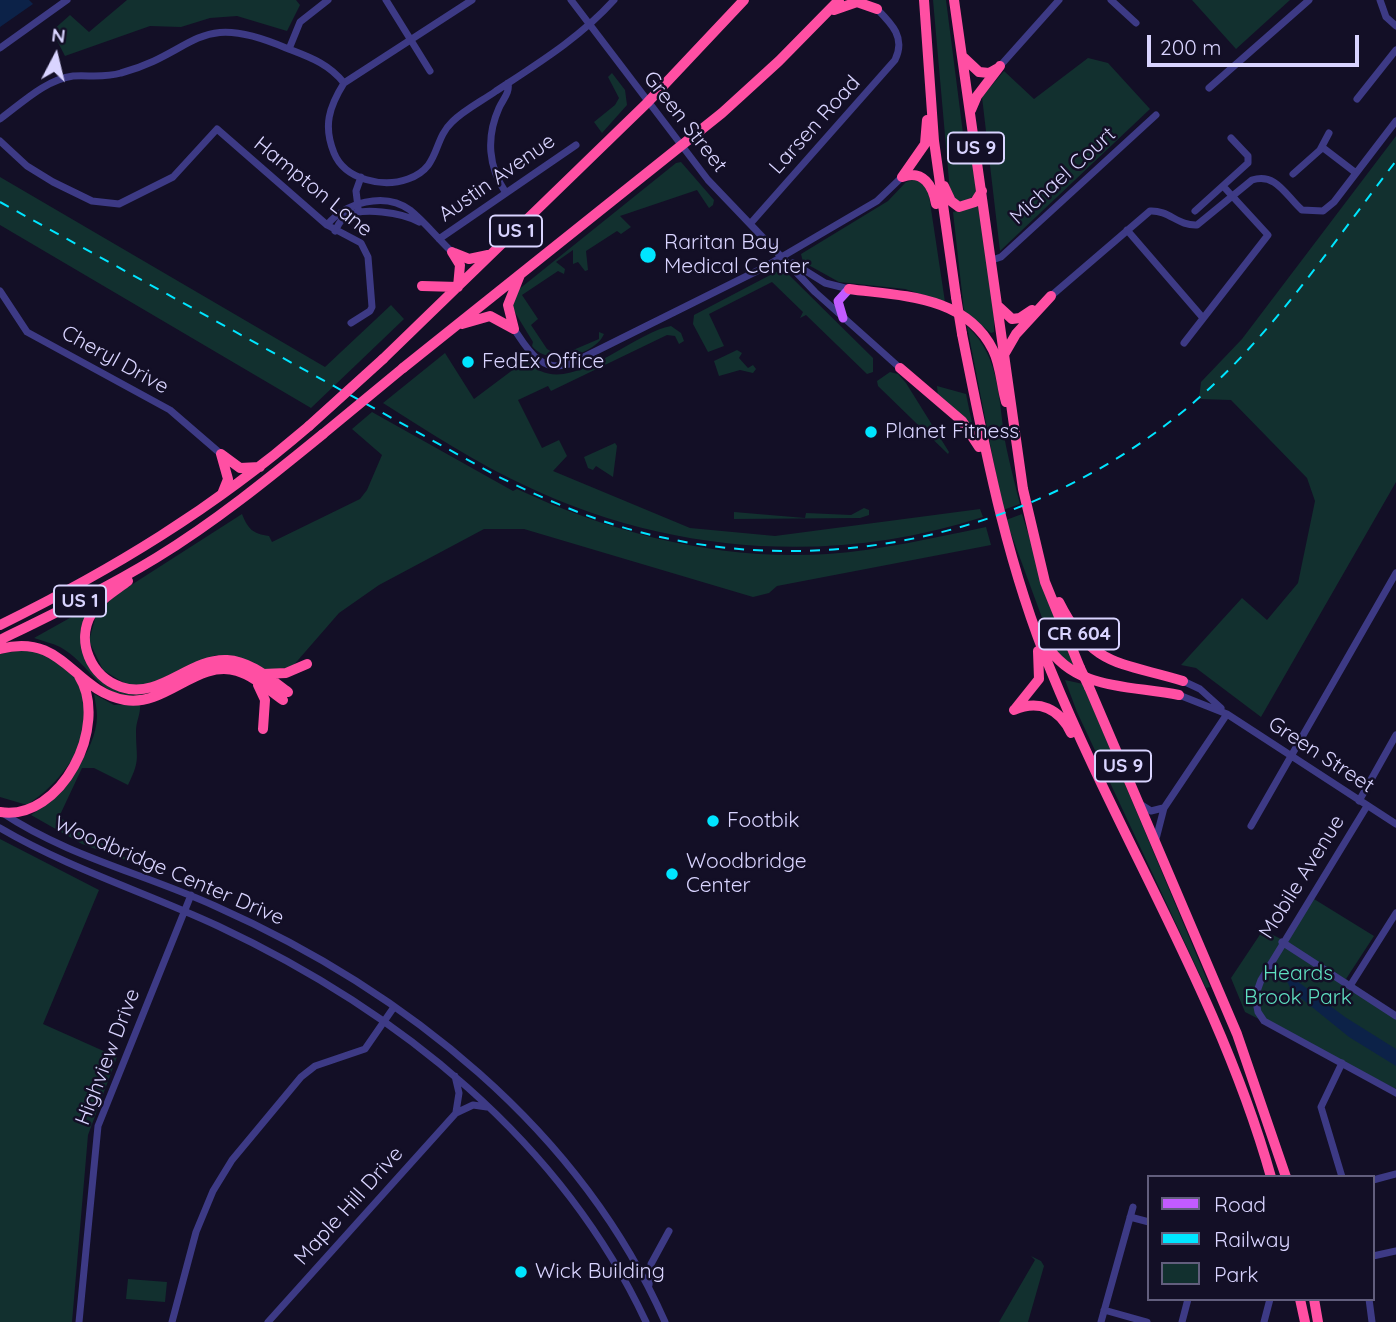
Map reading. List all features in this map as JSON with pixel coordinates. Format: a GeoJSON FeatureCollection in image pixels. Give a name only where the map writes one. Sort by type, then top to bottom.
{"type":"FeatureCollection","features":[{"type":"Feature","properties":{"kind":"highway","name":"US 1"},"geometry":{"type":"LineString","coordinates":[[0,625],[109,569],[217,500],[262,466],[383,359],[494,253],[647,103],[744,0]]}},
{"type":"Feature","properties":{"kind":"highway","name":"US 1"},"geometry":{"type":"LineString","coordinates":[[0,640],[90,596],[157,557],[242,499],[521,272],[680,147],[752,86],[839,0]]}},
{"type":"Feature","properties":{"kind":"highway","name":"US 9"},"geometry":{"type":"LineString","coordinates":[[924,0],[929,93],[937,167],[962,334],[989,474],[1032,621],[1061,695],[1228,1049],[1270,1175]]}},
{"type":"Feature","properties":{"kind":"highway"},"geometry":{"type":"LineString","coordinates":[[825,15],[852,2],[873,4]]}},
{"type":"Feature","properties":{"kind":"highway","name":"US 9"},"geometry":{"type":"LineString","coordinates":[[955,3],[1014,425],[1031,528],[1045,582],[1242,1046],[1285,1175]]}},
{"type":"Feature","properties":{"kind":"highway"},"geometry":{"type":"LineString","coordinates":[[960,53],[979,72],[989,73],[1000,66]]}},
{"type":"Feature","properties":{"kind":"highway"},"geometry":{"type":"LineString","coordinates":[[970,111],[977,96],[1000,66]]}},
{"type":"Feature","properties":{"kind":"highway"},"geometry":{"type":"LineString","coordinates":[[902,177],[925,144],[929,93]]}},
{"type":"Feature","properties":{"kind":"highway"},"geometry":{"type":"LineString","coordinates":[[937,167],[947,195],[957,206],[972,204],[982,190]]}},
{"type":"Feature","properties":{"kind":"highway"},"geometry":{"type":"LineString","coordinates":[[902,177],[918,175],[930,185],[948,244]]}},
{"type":"Feature","properties":{"kind":"highway"},"geometry":{"type":"LineString","coordinates":[[452,252],[469,259],[494,253]]}},
{"type":"Feature","properties":{"kind":"highway"},"geometry":{"type":"LineString","coordinates":[[428,316],[432,296],[422,286],[458,287],[460,265],[452,252]]}},
{"type":"Feature","properties":{"kind":"highway"},"geometry":{"type":"LineString","coordinates":[[514,329],[509,300],[521,272]]}},
{"type":"Feature","properties":{"kind":"highway"},"geometry":{"type":"LineString","coordinates":[[849,289],[933,301],[972,323],[993,351],[1014,425]]}},
{"type":"Feature","properties":{"kind":"highway"},"geometry":{"type":"LineString","coordinates":[[999,307],[1009,318],[1020,318],[1051,296]]}},
{"type":"Feature","properties":{"kind":"highway"},"geometry":{"type":"LineString","coordinates":[[1005,353],[1016,334],[1051,296]]}},
{"type":"Feature","properties":{"kind":"highway"},"geometry":{"type":"LineString","coordinates":[[453,327],[490,316],[514,329]]}},
{"type":"Feature","properties":{"kind":"highway"},"geometry":{"type":"LineString","coordinates":[[900,368],[968,428],[978,444],[989,474]]}},
{"type":"Feature","properties":{"kind":"highway"},"geometry":{"type":"LineString","coordinates":[[221,454],[244,469],[262,466]]}},
{"type":"Feature","properties":{"kind":"highway"},"geometry":{"type":"LineString","coordinates":[[217,500],[228,479],[221,454]]}},
{"type":"Feature","properties":{"kind":"highway","name":"CR 604"},"geometry":{"type":"LineString","coordinates":[[1031,528],[1061,606],[1088,645],[1122,666],[1183,681]]}},
{"type":"Feature","properties":{"kind":"highway"},"geometry":{"type":"LineString","coordinates":[[157,557],[102,601],[89,618],[86,649],[101,676],[122,688],[141,690],[220,660],[236,661],[286,696]]}},
{"type":"Feature","properties":{"kind":"highway"},"geometry":{"type":"LineString","coordinates":[[1032,621],[1040,676],[1033,690],[1014,710],[1038,706],[1058,713],[1099,775]]}},
{"type":"Feature","properties":{"kind":"highway","name":"CR 604"},"geometry":{"type":"LineString","coordinates":[[1032,621],[1056,659],[1077,675],[1179,695]]}},
{"type":"Feature","properties":{"kind":"highway"},"geometry":{"type":"LineString","coordinates":[[0,649],[19,646],[55,653],[105,693],[132,701],[154,697],[216,670],[257,676],[281,674],[307,664]]}},
{"type":"Feature","properties":{"kind":"highway"},"geometry":{"type":"LineString","coordinates":[[1,813],[29,809],[45,800],[61,784],[82,747],[89,729],[90,705],[84,684],[73,668]]}},
{"type":"Feature","properties":{"kind":"highway"},"geometry":{"type":"LineString","coordinates":[[257,676],[265,700],[263,729]]}},
{"type":"Feature","properties":{"kind":"highway"},"geometry":{"type":"LineString","coordinates":[[1300,1301],[1305,1322]]}},
{"type":"Feature","properties":{"kind":"highway"},"geometry":{"type":"LineString","coordinates":[[1314,1301],[1318,1322]]}},
{"type":"Feature","properties":{"kind":"main road"},"geometry":{"type":"LineString","coordinates":[[843,318],[838,301],[849,289]]}},
{"type":"Feature","properties":{"kind":"street"},"geometry":{"type":"LineString","coordinates":[[50,0],[57,8]]}},
{"type":"Feature","properties":{"kind":"street"},"geometry":{"type":"LineString","coordinates":[[0,48],[67,0]]}},
{"type":"Feature","properties":{"kind":"street"},"geometry":{"type":"LineString","coordinates":[[289,49],[300,22],[328,0]]}},
{"type":"Feature","properties":{"kind":"street"},"geometry":{"type":"LineString","coordinates":[[386,0],[430,71]]}},
{"type":"Feature","properties":{"kind":"street"},"geometry":{"type":"LineString","coordinates":[[472,0],[344,83],[334,98],[326,127],[337,160],[361,177],[384,184],[408,179],[424,171],[434,158],[452,122],[590,26],[614,0]]}},
{"type":"Feature","properties":{"kind":"street","name":"Green Street"},"geometry":{"type":"LineString","coordinates":[[571,0],[680,147],[802,279],[900,368]]}},
{"type":"Feature","properties":{"kind":"street"},"geometry":{"type":"LineString","coordinates":[[1000,66],[1059,0]]}},
{"type":"Feature","properties":{"kind":"street"},"geometry":{"type":"LineString","coordinates":[[1111,0],[1136,23]]}},
{"type":"Feature","properties":{"kind":"street"},"geometry":{"type":"LineString","coordinates":[[1209,88],[1309,0]]}},
{"type":"Feature","properties":{"kind":"street"},"geometry":{"type":"LineString","coordinates":[[1380,0],[1386,17],[1396,26]]}},
{"type":"Feature","properties":{"kind":"street","name":"Larsen Road"},"geometry":{"type":"LineString","coordinates":[[750,224],[889,69],[900,46],[896,30],[873,4]]}},
{"type":"Feature","properties":{"kind":"street"},"geometry":{"type":"LineString","coordinates":[[0,119],[56,80],[121,74],[202,35],[221,30],[253,34],[327,65],[344,83]]}},
{"type":"Feature","properties":{"kind":"street"},"geometry":{"type":"LineString","coordinates":[[1357,99],[1396,50]]}},
{"type":"Feature","properties":{"kind":"street"},"geometry":{"type":"LineString","coordinates":[[506,193],[495,173],[490,145],[495,120],[509,90],[508,83]]}},
{"type":"Feature","properties":{"kind":"street","name":"Michael Court"},"geometry":{"type":"LineString","coordinates":[[992,260],[1001,257],[1156,115]]}},
{"type":"Feature","properties":{"kind":"street"},"geometry":{"type":"LineString","coordinates":[[1051,296],[1143,215],[1155,211],[1167,213],[1184,224],[1197,225],[1252,180],[1268,179],[1302,209],[1319,212],[1330,206],[1396,121]]}},
{"type":"Feature","properties":{"kind":"street","name":"Hampton Lane"},"geometry":{"type":"LineString","coordinates":[[0,141],[27,166],[53,181],[92,201],[119,204],[173,177],[217,129],[327,225],[361,243],[368,257],[372,307],[351,323]]}},
{"type":"Feature","properties":{"kind":"street"},"geometry":{"type":"LineString","coordinates":[[1293,174],[1322,147],[1329,133]]}},
{"type":"Feature","properties":{"kind":"street"},"geometry":{"type":"LineString","coordinates":[[1195,211],[1249,160],[1231,138]]}},
{"type":"Feature","properties":{"kind":"street","name":"Austin Avenue"},"geometry":{"type":"LineString","coordinates":[[439,239],[576,145]]}},
{"type":"Feature","properties":{"kind":"street"},"geometry":{"type":"LineString","coordinates":[[1322,147],[1356,173]]}},
{"type":"Feature","properties":{"kind":"street"},"geometry":{"type":"LineString","coordinates":[[359,213],[356,191],[361,177]]}},
{"type":"Feature","properties":{"kind":"street"},"geometry":{"type":"LineString","coordinates":[[514,329],[540,362],[552,366],[565,365],[727,288],[877,201],[902,177]]}},
{"type":"Feature","properties":{"kind":"street"},"geometry":{"type":"LineString","coordinates":[[1184,343],[1268,235],[1223,186]]}},
{"type":"Feature","properties":{"kind":"street"},"geometry":{"type":"LineString","coordinates":[[327,225],[341,211],[358,204],[388,202],[408,209],[452,252]]}},
{"type":"Feature","properties":{"kind":"street"},"geometry":{"type":"LineString","coordinates":[[387,212],[388,202]]}},
{"type":"Feature","properties":{"kind":"street"},"geometry":{"type":"LineString","coordinates":[[335,231],[345,216],[359,213],[387,212],[406,216],[422,225]]}},
{"type":"Feature","properties":{"kind":"street"},"geometry":{"type":"LineString","coordinates":[[1127,230],[1203,318]]}},
{"type":"Feature","properties":{"kind":"street","name":"Green Street"},"geometry":{"type":"LineString","coordinates":[[783,256],[818,280],[849,289]]}},
{"type":"Feature","properties":{"kind":"street","name":"Cheryl Drive"},"geometry":{"type":"LineString","coordinates":[[0,291],[24,330],[170,411],[221,454]]}},
{"type":"Feature","properties":{"kind":"street"},"geometry":{"type":"LineString","coordinates":[[1251,826],[1393,586],[1396,573]]}},
{"type":"Feature","properties":{"kind":"street","name":"Green Street"},"geometry":{"type":"LineString","coordinates":[[1183,681],[1200,689],[1227,714],[1396,824]]}},
{"type":"Feature","properties":{"kind":"street","name":"Green Street"},"geometry":{"type":"LineString","coordinates":[[1179,695],[1227,714]]}},
{"type":"Feature","properties":{"kind":"street"},"geometry":{"type":"LineString","coordinates":[[1157,845],[1157,828],[1164,808],[1227,714]]}},
{"type":"Feature","properties":{"kind":"street"},"geometry":{"type":"LineString","coordinates":[[1359,800],[1396,735]]}},
{"type":"Feature","properties":{"kind":"street"},"geometry":{"type":"LineString","coordinates":[[1139,804],[1153,811],[1164,808]]}},
{"type":"Feature","properties":{"kind":"street","name":"Mobile Avenue"},"geometry":{"type":"LineString","coordinates":[[1342,1063],[1264,1021],[1256,1006],[1257,988],[1282,942],[1367,806]]}},
{"type":"Feature","properties":{"kind":"street","name":"Woodbridge Center Drive"},"geometry":{"type":"LineString","coordinates":[[1,813],[66,847],[191,895],[299,948],[394,1007],[480,1074],[542,1135],[597,1203],[650,1290],[665,1322]]}},
{"type":"Feature","properties":{"kind":"street","name":"Woodbridge Center Drive"},"geometry":{"type":"LineString","coordinates":[[0,828],[79,869],[185,911],[294,965],[384,1022],[454,1075],[494,1111],[539,1158],[579,1209],[618,1267],[646,1322]]}},
{"type":"Feature","properties":{"kind":"street","name":"Highview Drive"},"geometry":{"type":"LineString","coordinates":[[79,1322],[98,1126],[191,895]]}},
{"type":"Feature","properties":{"kind":"street"},"geometry":{"type":"LineString","coordinates":[[1350,986],[1396,913]]}},
{"type":"Feature","properties":{"kind":"street"},"geometry":{"type":"LineString","coordinates":[[1282,942],[1396,1016]]}},
{"type":"Feature","properties":{"kind":"street"},"geometry":{"type":"LineString","coordinates":[[172,1322],[196,1232],[214,1191],[232,1160],[301,1077],[315,1066],[362,1051],[394,1007]]}},
{"type":"Feature","properties":{"kind":"street"},"geometry":{"type":"LineString","coordinates":[[1341,1175],[1321,1107],[1342,1063],[1396,1093]]}},
{"type":"Feature","properties":{"kind":"street"},"geometry":{"type":"LineString","coordinates":[[454,1075],[459,1093],[456,1113]]}},
{"type":"Feature","properties":{"kind":"street"},"geometry":{"type":"LineString","coordinates":[[456,1113],[473,1105],[494,1111]]}},
{"type":"Feature","properties":{"kind":"street","name":"Maple Hill Drive"},"geometry":{"type":"LineString","coordinates":[[268,1322],[456,1113]]}},
{"type":"Feature","properties":{"kind":"street"},"geometry":{"type":"LineString","coordinates":[[1375,1179],[1396,1174]]}},
{"type":"Feature","properties":{"kind":"street"},"geometry":{"type":"LineString","coordinates":[[1101,1322],[1133,1207]]}},
{"type":"Feature","properties":{"kind":"street"},"geometry":{"type":"LineString","coordinates":[[1130,1217],[1148,1222]]}},
{"type":"Feature","properties":{"kind":"street"},"geometry":{"type":"LineString","coordinates":[[650,1290],[651,1264],[669,1231]]}},
{"type":"Feature","properties":{"kind":"street"},"geometry":{"type":"LineString","coordinates":[[1375,1256],[1396,1251]]}},
{"type":"Feature","properties":{"kind":"street"},"geometry":{"type":"LineString","coordinates":[[1182,1322],[1187,1301]]}},
{"type":"Feature","properties":{"kind":"street"},"geometry":{"type":"LineString","coordinates":[[1264,1322],[1269,1301]]}},
{"type":"Feature","properties":{"kind":"street"},"geometry":{"type":"LineString","coordinates":[[1369,1301],[1372,1322]]}},
{"type":"Feature","properties":{"kind":"street"},"geometry":{"type":"LineString","coordinates":[[1104,1310],[1147,1322]]}},
{"type":"Feature","properties":{"kind":"green space"},"geometry":{"type":"Polygon","coordinates":[[[127,0],[296,0],[300,5],[287,31],[237,16],[210,18],[181,27],[150,26],[65,56],[52,31],[70,15],[89,32],[127,0]]]}},
{"type":"Feature","properties":{"kind":"green space"},"geometry":{"type":"Polygon","coordinates":[[[933,0],[946,0],[965,149],[972,153],[976,193],[967,202],[957,201],[950,192],[933,0]]]}},
{"type":"Feature","properties":{"kind":"green space"},"geometry":{"type":"Polygon","coordinates":[[[1192,0],[1290,0],[1236,49],[1192,0]]]}},
{"type":"Feature","properties":{"kind":"green space"},"geometry":{"type":"Polygon","coordinates":[[[1088,58],[1108,63],[1150,109],[1000,251],[982,97],[1004,71],[1034,99],[1088,58]]]}},
{"type":"Feature","properties":{"kind":"green space"},"geometry":{"type":"Polygon","coordinates":[[[612,73],[625,90],[627,105],[602,133],[594,122],[615,105],[619,98],[608,77],[612,73]]]}},
{"type":"Feature","properties":{"kind":"green space"},"geometry":{"type":"Polygon","coordinates":[[[1396,136],[1396,482],[1261,717],[1196,668],[1181,665],[1242,598],[1267,620],[1298,583],[1315,501],[1307,478],[1231,400],[1199,399],[1201,382],[1242,339],[1396,136]]]}},
{"type":"Feature","properties":{"kind":"green space"},"geometry":{"type":"Polygon","coordinates":[[[681,162],[714,200],[713,205],[709,208],[697,190],[620,216],[631,227],[621,234],[617,231],[586,251],[588,270],[585,271],[578,262],[573,264],[573,250],[556,262],[565,269],[564,274],[558,271],[522,295],[538,319],[531,325],[547,349],[559,356],[599,339],[599,332],[604,334],[592,347],[571,356],[560,357],[549,356],[540,353],[532,346],[533,342],[511,306],[518,290],[676,163],[681,162]]]}},
{"type":"Feature","properties":{"kind":"green space"},"geometry":{"type":"Polygon","coordinates":[[[0,177],[325,367],[391,305],[404,319],[311,408],[0,225],[0,177]]]}},
{"type":"Feature","properties":{"kind":"green space"},"geometry":{"type":"Polygon","coordinates":[[[916,179],[928,189],[945,302],[905,289],[839,282],[803,262],[801,254],[888,201],[906,182],[916,179]]]}},
{"type":"Feature","properties":{"kind":"green space"},"geometry":{"type":"Polygon","coordinates":[[[979,206],[994,314],[994,332],[991,333],[964,311],[953,212],[979,206]]]}},
{"type":"Feature","properties":{"kind":"green space"},"geometry":{"type":"Polygon","coordinates":[[[776,272],[787,273],[873,358],[873,372],[867,374],[806,315],[800,318],[803,312],[772,282],[709,314],[724,346],[708,352],[693,324],[694,315],[776,272]]]}},
{"type":"Feature","properties":{"kind":"green space"},"geometry":{"type":"Polygon","coordinates":[[[671,326],[681,333],[684,341],[679,344],[675,336],[667,335],[551,391],[548,386],[518,400],[542,448],[559,440],[567,456],[553,471],[690,528],[775,536],[980,509],[983,517],[926,533],[810,547],[694,539],[636,526],[580,509],[526,486],[471,457],[383,403],[445,353],[474,399],[526,360],[541,372],[559,374],[577,371],[671,326]]]}},
{"type":"Feature","properties":{"kind":"green space"},"geometry":{"type":"Polygon","coordinates":[[[967,326],[987,352],[997,382],[1006,446],[1020,504],[1003,510],[967,326]]]}},
{"type":"Feature","properties":{"kind":"green space"},"geometry":{"type":"Polygon","coordinates":[[[737,350],[742,353],[739,358],[748,368],[753,365],[756,369],[753,373],[740,370],[719,376],[714,361],[737,350]]]}},
{"type":"Feature","properties":{"kind":"green space"},"geometry":{"type":"Polygon","coordinates":[[[890,372],[898,374],[906,383],[948,454],[878,386],[877,381],[890,372]]]}},
{"type":"Feature","properties":{"kind":"green space"},"geometry":{"type":"Polygon","coordinates":[[[937,386],[966,394],[973,428],[938,396],[937,386]]]}},
{"type":"Feature","properties":{"kind":"green space"},"geometry":{"type":"Polygon","coordinates":[[[372,412],[513,491],[517,489],[591,519],[668,541],[748,553],[828,554],[887,547],[986,527],[991,545],[777,586],[769,593],[753,597],[524,529],[484,529],[379,585],[339,613],[292,667],[266,670],[240,658],[216,655],[146,685],[129,686],[103,670],[89,641],[96,615],[114,596],[242,514],[252,530],[269,536],[272,542],[360,499],[367,490],[382,455],[352,429],[372,412]]]}},
{"type":"Feature","properties":{"kind":"green space"},"geometry":{"type":"Polygon","coordinates":[[[615,443],[617,446],[613,477],[596,466],[593,470],[588,468],[584,457],[615,443]]]}},
{"type":"Feature","properties":{"kind":"green space"},"geometry":{"type":"Polygon","coordinates":[[[864,508],[869,510],[869,515],[860,518],[734,519],[734,512],[805,518],[806,513],[851,515],[864,508]]]}},
{"type":"Feature","properties":{"kind":"green space"},"geometry":{"type":"Polygon","coordinates":[[[1022,514],[1053,613],[1077,669],[1055,653],[1006,520],[1022,514]]]}},
{"type":"Feature","properties":{"kind":"green space"},"geometry":{"type":"Polygon","coordinates":[[[93,605],[83,622],[81,640],[85,658],[95,675],[151,692],[134,696],[109,690],[72,655],[34,638],[93,605]]]}},
{"type":"Feature","properties":{"kind":"green space"},"geometry":{"type":"Polygon","coordinates":[[[30,649],[58,663],[76,680],[85,701],[86,723],[79,746],[67,768],[49,788],[27,805],[0,797],[0,654],[30,649]]]}},
{"type":"Feature","properties":{"kind":"green space"},"geometry":{"type":"Polygon","coordinates":[[[1065,680],[1083,684],[1210,987],[1206,988],[1077,712],[1065,680]]]}},
{"type":"Feature","properties":{"kind":"green space"},"geometry":{"type":"Polygon","coordinates":[[[94,694],[114,705],[140,704],[136,727],[135,770],[128,785],[94,768],[82,768],[59,817],[134,863],[82,844],[31,815],[53,797],[84,758],[95,730],[97,713],[94,694]]]}},
{"type":"Feature","properties":{"kind":"green space"},"geometry":{"type":"Polygon","coordinates":[[[0,839],[99,890],[43,1024],[117,1057],[88,1135],[72,1322],[0,1322],[0,839]]]}},
{"type":"Feature","properties":{"kind":"green space","name":"Heards Brook Park"},"geometry":{"type":"Polygon","coordinates":[[[1314,899],[1374,936],[1346,979],[1396,1013],[1396,1089],[1245,1012],[1231,978],[1263,930],[1285,941],[1314,899]]]}},
{"type":"Feature","properties":{"kind":"green space"},"geometry":{"type":"Polygon","coordinates":[[[1031,1256],[1041,1261],[1044,1266],[1028,1322],[999,1322],[1035,1260],[1031,1256]]]}},
{"type":"Feature","properties":{"kind":"green space"},"geometry":{"type":"Polygon","coordinates":[[[128,1279],[167,1282],[165,1302],[126,1299],[128,1279]]]}},
{"type":"Feature","properties":{"kind":"water"},"geometry":{"type":"Polygon","coordinates":[[[0,0],[29,0],[33,4],[0,27],[0,0]]]}},
{"type":"Feature","properties":{"kind":"water"},"geometry":{"type":"Polygon","coordinates":[[[1281,969],[1345,1017],[1396,1049],[1396,1066],[1349,1037],[1291,990],[1288,983],[1276,973],[1281,969]]]}},
{"type":"Feature","properties":{"kind":"railway"},"geometry":{"type":"LineString","coordinates":[[0,202],[497,476],[548,500],[636,531],[712,546],[789,551],[866,546],[942,532],[1015,509],[1085,477],[1151,436],[1211,387],[1262,335],[1396,161]]}},
{"type":"Feature","properties":{"kind":"place","name":"Raritan Bay Medical Center"},"geometry":{"type":"Point","coordinates":[648,255]}},
{"type":"Feature","properties":{"kind":"place","name":"FedEx Office"},"geometry":{"type":"Point","coordinates":[468,362]}},
{"type":"Feature","properties":{"kind":"place","name":"Planet Fitness"},"geometry":{"type":"Point","coordinates":[871,432]}},
{"type":"Feature","properties":{"kind":"place","name":"Footbik"},"geometry":{"type":"Point","coordinates":[713,821]}},
{"type":"Feature","properties":{"kind":"place","name":"Woodbridge Center"},"geometry":{"type":"Point","coordinates":[672,874]}},
{"type":"Feature","properties":{"kind":"place","name":"Wick Building"},"geometry":{"type":"Point","coordinates":[521,1272]}}]}
